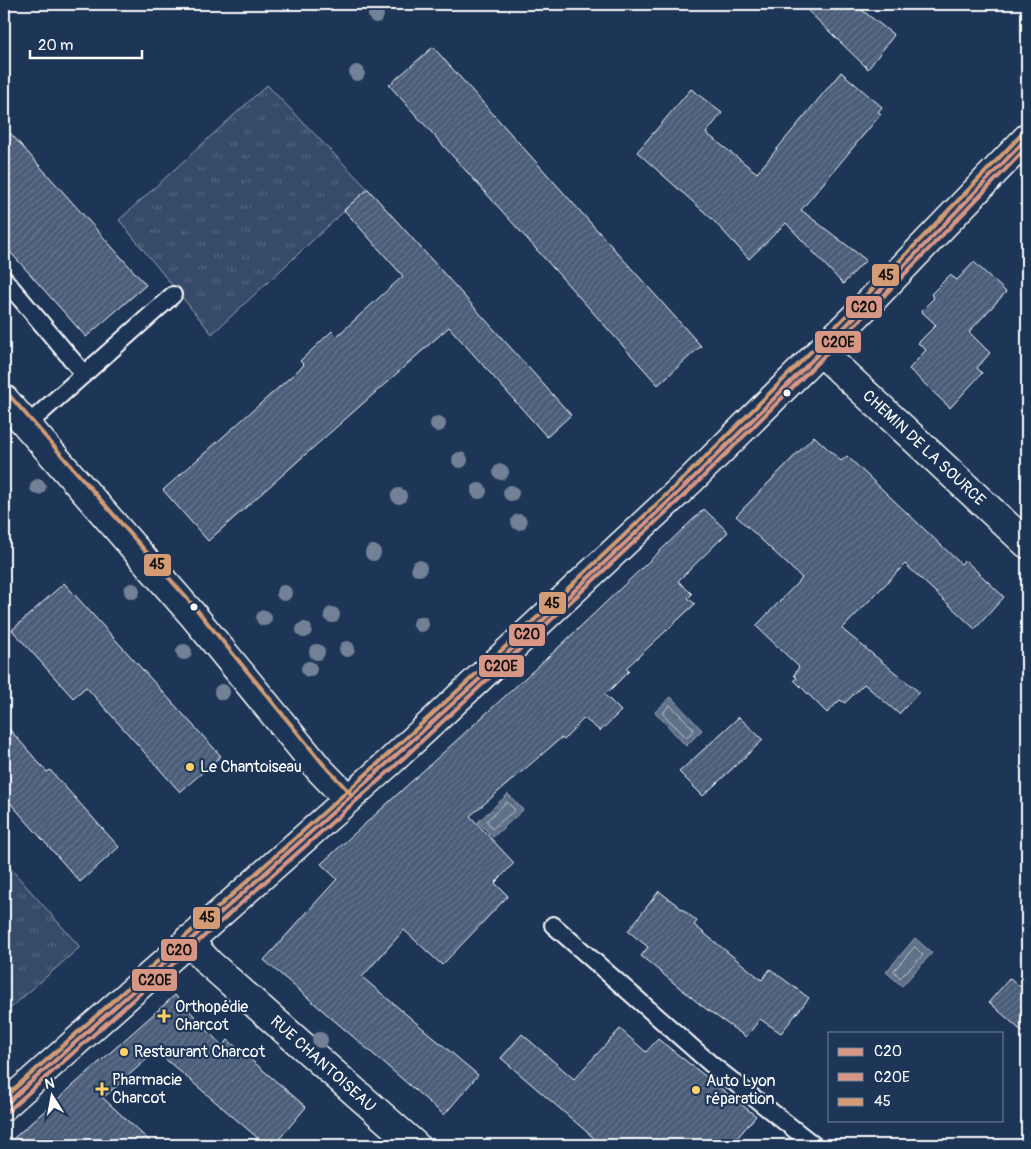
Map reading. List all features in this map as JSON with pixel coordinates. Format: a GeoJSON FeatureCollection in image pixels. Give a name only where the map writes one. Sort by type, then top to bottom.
{"type":"FeatureCollection","features":[{"type":"Feature","properties":{"kind":"main road"},"geometry":{"type":"LineString","coordinates":[[4,1106],[390,761],[690,481],[821,352],[1027,138]]}},
{"type":"Feature","properties":{"kind":"main road","name":"CHEMIN DE LA SOURCE"},"geometry":{"type":"LineString","coordinates":[[821,352],[1027,544]]}},
{"type":"Feature","properties":{"kind":"main road"},"geometry":{"type":"LineString","coordinates":[[4,399],[192,614],[319,769],[347,798]]}},
{"type":"Feature","properties":{"kind":"main road","name":"RUE CHANTOISEAU"},"geometry":{"type":"LineString","coordinates":[[188,940],[209,963],[415,1145]]}},
{"type":"Feature","properties":{"kind":"lane"},"geometry":{"type":"LineString","coordinates":[[4,279],[84,374]]}},
{"type":"Feature","properties":{"kind":"lane"},"geometry":{"type":"LineString","coordinates":[[27,425],[173,296]]}},
{"type":"Feature","properties":{"kind":"lane"},"geometry":{"type":"LineString","coordinates":[[553,925],[711,1064],[814,1145]]}},
{"type":"Feature","properties":{"kind":"green space"},"geometry":{"type":"Polygon","coordinates":[[[267,85],[368,189],[212,334],[119,220],[267,85]]]}},
{"type":"Feature","properties":{"kind":"green space"},"geometry":{"type":"Polygon","coordinates":[[[4,861],[80,947],[4,1014],[4,861]]]}},
{"type":"Feature","properties":{"kind":"water"},"geometry":{"type":"Polygon","coordinates":[[[671,697],[702,730],[686,746],[655,712],[671,697]]]}},
{"type":"Feature","properties":{"kind":"water"},"geometry":{"type":"Polygon","coordinates":[[[508,794],[523,810],[493,837],[478,822],[508,794]]]}},
{"type":"Feature","properties":{"kind":"water"},"geometry":{"type":"Polygon","coordinates":[[[915,938],[932,953],[902,986],[886,972],[915,938]]]}},
{"type":"Feature","properties":{"kind":"building"},"geometry":{"type":"Polygon","coordinates":[[[801,4],[854,4],[894,35],[868,69],[801,4]]]}},
{"type":"Feature","properties":{"kind":"building"},"geometry":{"type":"Polygon","coordinates":[[[433,47],[701,346],[658,385],[389,85],[433,47]]]}},
{"type":"Feature","properties":{"kind":"building"},"geometry":{"type":"Polygon","coordinates":[[[841,72],[882,107],[878,112],[881,114],[801,210],[866,260],[843,284],[786,223],[749,259],[711,218],[637,152],[691,89],[722,113],[706,133],[757,173],[841,72]]]}},
{"type":"Feature","properties":{"kind":"building"},"geometry":{"type":"Polygon","coordinates":[[[4,126],[146,285],[86,337],[4,245],[4,126]]]}},
{"type":"Feature","properties":{"kind":"building"},"geometry":{"type":"Polygon","coordinates":[[[368,189],[571,415],[547,437],[449,327],[208,541],[163,490],[304,365],[300,361],[332,331],[337,336],[403,276],[344,210],[368,189]]]}},
{"type":"Feature","properties":{"kind":"building"},"geometry":{"type":"Polygon","coordinates":[[[974,262],[1006,292],[969,332],[990,353],[977,368],[982,373],[950,408],[909,369],[926,350],[918,343],[936,325],[921,311],[934,298],[931,294],[950,275],[957,280],[974,262]]]}},
{"type":"Feature","properties":{"kind":"building"},"geometry":{"type":"Polygon","coordinates":[[[814,436],[841,461],[847,456],[961,564],[965,560],[1004,597],[975,629],[905,564],[842,629],[919,692],[899,714],[864,684],[845,703],[840,700],[827,713],[794,680],[797,678],[794,675],[799,667],[756,626],[802,578],[736,516],[814,436]]]}},
{"type":"Feature","properties":{"kind":"building"},"geometry":{"type":"Polygon","coordinates":[[[704,509],[728,532],[678,581],[692,594],[688,598],[695,604],[626,668],[629,671],[605,695],[621,711],[600,731],[584,718],[564,740],[561,738],[470,816],[514,863],[495,883],[508,896],[442,965],[404,930],[362,977],[478,1075],[444,1115],[264,960],[337,879],[321,864],[559,647],[704,509]]]}},
{"type":"Feature","properties":{"kind":"building"},"geometry":{"type":"Polygon","coordinates":[[[64,583],[221,756],[180,792],[86,687],[73,698],[12,630],[64,583]]]}},
{"type":"Feature","properties":{"kind":"building"},"geometry":{"type":"Polygon","coordinates":[[[739,717],[763,740],[703,796],[679,772],[739,717]]]}},
{"type":"Feature","properties":{"kind":"building"},"geometry":{"type":"Polygon","coordinates":[[[4,723],[47,772],[50,770],[119,847],[80,882],[4,796],[4,723]]]}},
{"type":"Feature","properties":{"kind":"building"},"geometry":{"type":"Polygon","coordinates":[[[659,891],[697,921],[694,925],[762,980],[770,969],[809,998],[781,1033],[760,1019],[746,1037],[702,1006],[641,956],[648,947],[628,931],[659,891]]]}},
{"type":"Feature","properties":{"kind":"building"},"geometry":{"type":"Polygon","coordinates":[[[1010,978],[1027,993],[1027,1036],[989,1002],[1010,978]]]}},
{"type":"Feature","properties":{"kind":"building"},"geometry":{"type":"Polygon","coordinates":[[[175,995],[222,1046],[228,1040],[306,1107],[274,1145],[266,1145],[156,1051],[103,1098],[154,1145],[6,1145],[175,995]]]}},
{"type":"Feature","properties":{"kind":"building"},"geometry":{"type":"Polygon","coordinates":[[[620,1029],[646,1052],[658,1039],[756,1116],[731,1145],[602,1145],[501,1058],[522,1034],[574,1079],[620,1029]]]}},
{"type":"Feature","properties":{"kind":"transit line","name":"45"},"geometry":{"type":"LineString","coordinates":[[4,1098],[263,868],[603,556],[772,391],[1022,134]]}},
{"type":"Feature","properties":{"kind":"transit line","name":"C20"},"geometry":{"type":"LineString","coordinates":[[4,1106],[350,797],[606,561],[776,397],[1027,138]]}},
{"type":"Feature","properties":{"kind":"transit line","name":"C20E"},"geometry":{"type":"LineString","coordinates":[[8,1111],[395,766],[694,486],[871,309],[1027,147]]}},
{"type":"Feature","properties":{"kind":"transit line","name":"45"},"geometry":{"type":"LineString","coordinates":[[9,395],[197,610],[324,765],[351,794]]}},
{"type":"Feature","properties":{"kind":"place","name":"Le Chantoiseau"},"geometry":{"type":"Point","coordinates":[190,767]}},
{"type":"Feature","properties":{"kind":"place","name":"Orthopédie Charcot"},"geometry":{"type":"Point","coordinates":[164,1016]}},
{"type":"Feature","properties":{"kind":"place","name":"Restaurant Charcot"},"geometry":{"type":"Point","coordinates":[124,1052]}},
{"type":"Feature","properties":{"kind":"place","name":"Pharmacie Charcot"},"geometry":{"type":"Point","coordinates":[102,1089]}},
{"type":"Feature","properties":{"kind":"place","name":"Auto Lyon réparation"},"geometry":{"type":"Point","coordinates":[696,1090]}}]}
